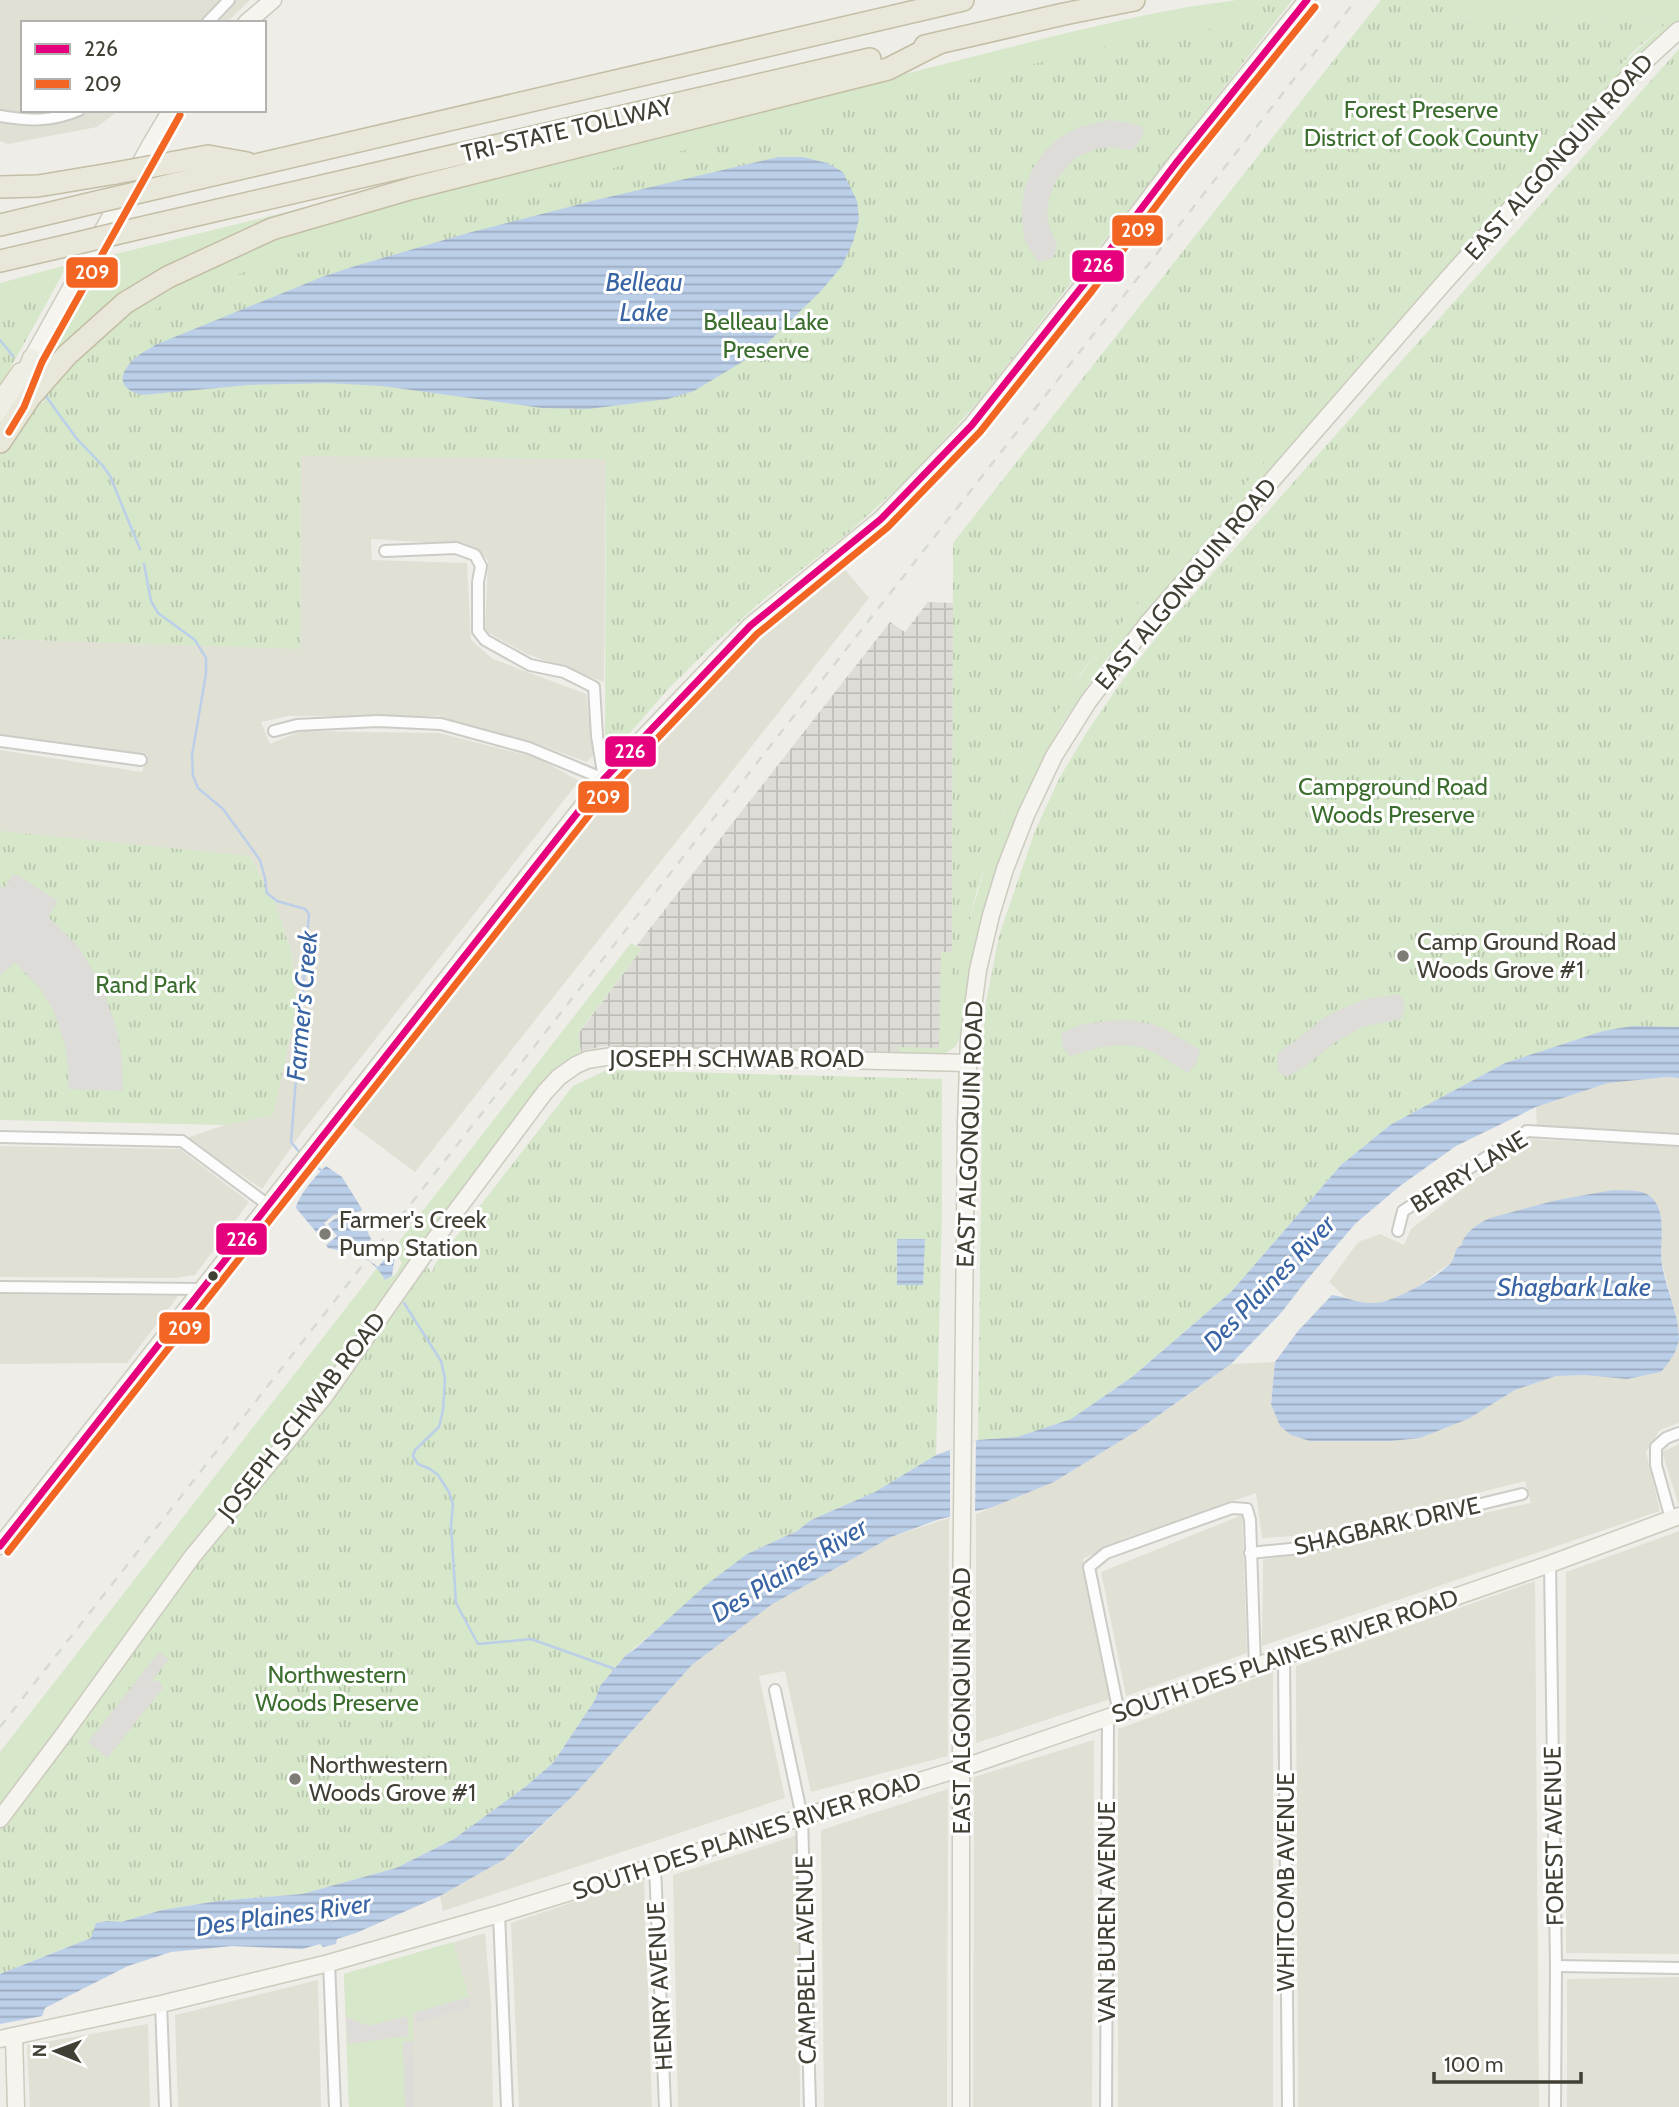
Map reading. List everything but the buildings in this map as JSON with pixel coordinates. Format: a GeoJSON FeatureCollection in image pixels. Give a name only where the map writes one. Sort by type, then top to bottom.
{"type":"FeatureCollection","features":[{"type":"Feature","properties":{"kind":"highway","name":"TRI-STATE TOLLWAY"},"geometry":{"type":"LineString","coordinates":[[0,225],[963,0]]}},
{"type":"Feature","properties":{"kind":"highway","name":"TRI-STATE TOLLWAY"},"geometry":{"type":"LineString","coordinates":[[0,261],[1134,0]]}},
{"type":"Feature","properties":{"kind":"highway"},"geometry":{"type":"LineString","coordinates":[[0,442],[30,397],[67,355],[125,303],[168,277],[272,229],[413,188],[888,69],[939,43]]}},
{"type":"Feature","properties":{"kind":"highway"},"geometry":{"type":"LineString","coordinates":[[0,187],[38,186],[208,156],[256,165]]}},
{"type":"Feature","properties":{"kind":"main road"},"geometry":{"type":"LineString","coordinates":[[248,21],[273,0]]}},
{"type":"Feature","properties":{"kind":"main road"},"geometry":{"type":"LineString","coordinates":[[0,1546],[604,779],[750,626],[881,519],[972,425],[1307,0]]}},
{"type":"Feature","properties":{"kind":"main road","name":"EAST ALGONQUIN ROAD"},"geometry":{"type":"LineString","coordinates":[[961,2107],[965,1123],[978,970],[990,915],[1005,869],[1054,757],[1088,702],[1147,624],[1442,285],[1630,75],[1679,30]]}},
{"type":"Feature","properties":{"kind":"main road"},"geometry":{"type":"LineString","coordinates":[[0,427],[15,402],[32,358],[170,112]]}},
{"type":"Feature","properties":{"kind":"main road"},"geometry":{"type":"LineString","coordinates":[[0,402],[6,390],[32,358]]}},
{"type":"Feature","properties":{"kind":"main road","name":"JOSEPH SCHWAB ROAD"},"geometry":{"type":"LineString","coordinates":[[0,1819],[192,1557],[324,1396],[433,1242],[529,1114],[553,1083],[570,1069],[587,1060],[618,1055],[968,1063]]}},
{"type":"Feature","properties":{"kind":"main road","name":"SOUTH DES PLAINES RIVER ROAD"},"geometry":{"type":"LineString","coordinates":[[7,2038],[329,1963],[654,1866],[962,1768],[1675,1518]]}},
{"type":"Feature","properties":{"kind":"main road"},"geometry":{"type":"LineString","coordinates":[[7,2038],[16,2107]]}},
{"type":"Feature","properties":{"kind":"street"},"geometry":{"type":"LineString","coordinates":[[209,21],[229,0]]}},
{"type":"Feature","properties":{"kind":"street"},"geometry":{"type":"LineString","coordinates":[[0,116],[48,120],[73,112]]}},
{"type":"Feature","properties":{"kind":"street"},"geometry":{"type":"LineString","coordinates":[[385,551],[456,548],[475,555],[481,566],[478,582],[478,631],[485,640],[530,665],[564,672],[594,687],[597,736],[604,779]]}},
{"type":"Feature","properties":{"kind":"street"},"geometry":{"type":"LineString","coordinates":[[274,732],[297,725],[378,721],[441,724],[529,748],[604,779]]}},
{"type":"Feature","properties":{"kind":"street"},"geometry":{"type":"LineString","coordinates":[[0,741],[141,760]]}},
{"type":"Feature","properties":{"kind":"street","name":"BERRY LANE"},"geometry":{"type":"LineString","coordinates":[[1398,1231],[1403,1211],[1527,1131],[1679,1140]]}},
{"type":"Feature","properties":{"kind":"street"},"geometry":{"type":"LineString","coordinates":[[0,1137],[182,1141],[268,1205]]}},
{"type":"Feature","properties":{"kind":"street"},"geometry":{"type":"LineString","coordinates":[[0,1287],[201,1289]]}},
{"type":"Feature","properties":{"kind":"street"},"geometry":{"type":"LineString","coordinates":[[1675,1518],[1656,1465],[1656,1447],[1666,1438],[1679,1433]]}},
{"type":"Feature","properties":{"kind":"street","name":"SHAGBARK DRIVE"},"geometry":{"type":"LineString","coordinates":[[1250,1553],[1300,1548],[1522,1494]]}},
{"type":"Feature","properties":{"kind":"street","name":"VAN BUREN AVENUE"},"geometry":{"type":"LineString","coordinates":[[1106,2107],[1114,1715],[1089,1567],[1106,1553],[1232,1508],[1244,1508],[1249,1514],[1250,1553]]}},
{"type":"Feature","properties":{"kind":"street"},"geometry":{"type":"LineString","coordinates":[[1250,1553],[1255,1666]]}},
{"type":"Feature","properties":{"kind":"street","name":"FOREST AVENUE"},"geometry":{"type":"LineString","coordinates":[[1550,1564],[1556,1966],[1555,2107]]}},
{"type":"Feature","properties":{"kind":"street","name":"WHITCOMB AVENUE"},"geometry":{"type":"LineString","coordinates":[[1284,1657],[1288,2107]]}},
{"type":"Feature","properties":{"kind":"street","name":"CAMPBELL AVENUE"},"geometry":{"type":"LineString","coordinates":[[775,1690],[802,1817],[810,2107]]}},
{"type":"Feature","properties":{"kind":"street","name":"HENRY AVENUE"},"geometry":{"type":"LineString","coordinates":[[654,1866],[665,2107]]}},
{"type":"Feature","properties":{"kind":"street"},"geometry":{"type":"LineString","coordinates":[[499,1914],[507,2107]]}},
{"type":"Feature","properties":{"kind":"street"},"geometry":{"type":"LineString","coordinates":[[329,1963],[335,2107]]}},
{"type":"Feature","properties":{"kind":"street"},"geometry":{"type":"LineString","coordinates":[[1556,1966],[1679,1968]]}},
{"type":"Feature","properties":{"kind":"street"},"geometry":{"type":"LineString","coordinates":[[161,2004],[165,2107]]}},
{"type":"Feature","properties":{"kind":"shaded area"},"geometry":{"type":"Polygon","coordinates":[[[0,0],[250,0],[228,21],[21,21],[21,112],[116,112],[97,127],[8,144],[0,141],[0,0]]]}},
{"type":"Feature","properties":{"kind":"shaded area"},"geometry":{"type":"Polygon","coordinates":[[[1109,120],[1143,127],[1144,132],[1136,147],[1131,150],[1111,147],[1096,149],[1075,158],[1066,168],[1055,182],[1049,199],[1047,216],[1057,244],[1055,254],[1051,259],[1038,262],[1025,241],[1022,222],[1025,187],[1033,168],[1059,138],[1079,127],[1109,120]]]}},
{"type":"Feature","properties":{"kind":"shaded area"},"geometry":{"type":"Polygon","coordinates":[[[301,455],[606,459],[604,682],[527,654],[485,631],[488,560],[469,545],[371,539],[372,560],[467,563],[471,640],[493,659],[586,694],[594,754],[587,762],[535,743],[438,716],[288,716],[261,722],[270,744],[300,731],[439,733],[538,758],[579,781],[302,1132],[262,1189],[186,1138],[225,1125],[273,1114],[297,1006],[291,951],[275,903],[251,857],[0,831],[0,750],[142,772],[148,755],[0,734],[0,639],[300,648],[301,455]]]}},
{"type":"Feature","properties":{"kind":"shaded area"},"geometry":{"type":"Polygon","coordinates":[[[841,565],[869,598],[415,1172],[348,1122],[611,786],[687,697],[771,620],[841,565]]]}},
{"type":"Feature","properties":{"kind":"shaded area"},"geometry":{"type":"Polygon","coordinates":[[[928,602],[953,603],[952,1001],[943,1055],[603,1046],[581,1052],[578,1034],[642,949],[637,945],[890,622],[905,632],[928,602]]]}},
{"type":"Feature","properties":{"kind":"shaded area"},"geometry":{"type":"Polygon","coordinates":[[[12,875],[17,875],[58,901],[48,917],[78,946],[101,984],[121,1051],[123,1091],[68,1089],[65,1045],[54,1012],[42,991],[15,962],[0,976],[0,886],[4,888],[12,875]]]}},
{"type":"Feature","properties":{"kind":"shaded area"},"geometry":{"type":"Polygon","coordinates":[[[1399,994],[1404,1002],[1401,1019],[1362,1027],[1334,1043],[1292,1074],[1286,1077],[1279,1072],[1278,1052],[1322,1019],[1366,999],[1399,994]]]}},
{"type":"Feature","properties":{"kind":"shaded area"},"geometry":{"type":"Polygon","coordinates":[[[1129,1020],[1165,1029],[1200,1050],[1196,1063],[1188,1073],[1141,1047],[1101,1047],[1070,1056],[1063,1047],[1061,1033],[1080,1025],[1129,1020]]]}},
{"type":"Feature","properties":{"kind":"shaded area"},"geometry":{"type":"Polygon","coordinates":[[[1679,1078],[1679,1135],[1537,1126],[1536,1107],[1608,1083],[1679,1078]]]}},
{"type":"Feature","properties":{"kind":"shaded area"},"geometry":{"type":"Polygon","coordinates":[[[1527,1139],[1679,1146],[1679,1335],[1662,1264],[1661,1218],[1462,1245],[1457,1248],[1452,1262],[1414,1289],[1377,1303],[1358,1303],[1345,1297],[1329,1282],[1358,1242],[1380,1234],[1404,1245],[1411,1229],[1527,1139]]]}},
{"type":"Feature","properties":{"kind":"shaded area"},"geometry":{"type":"Polygon","coordinates":[[[0,1146],[180,1149],[249,1202],[195,1275],[176,1278],[0,1277],[0,1146]]]}},
{"type":"Feature","properties":{"kind":"shaded area"},"geometry":{"type":"Polygon","coordinates":[[[0,1294],[178,1296],[127,1363],[0,1364],[0,1294]]]}},
{"type":"Feature","properties":{"kind":"shaded area"},"geometry":{"type":"Polygon","coordinates":[[[1679,1337],[1679,1423],[1660,1430],[1646,1452],[1660,1511],[1262,1646],[1263,1560],[1531,1503],[1525,1481],[1313,1535],[1262,1538],[1256,1493],[1123,1539],[1083,1559],[1110,1699],[976,1743],[976,1514],[1054,1482],[1135,1432],[1231,1364],[1275,1362],[1271,1404],[1310,1441],[1391,1441],[1420,1438],[1468,1419],[1515,1390],[1556,1376],[1585,1375],[1677,1349],[1679,1337]]]}},
{"type":"Feature","properties":{"kind":"shaded area"},"geometry":{"type":"Polygon","coordinates":[[[1679,1444],[1679,1506],[1662,1452],[1679,1444]]]}},
{"type":"Feature","properties":{"kind":"shaded area"},"geometry":{"type":"Polygon","coordinates":[[[1242,1515],[1247,1653],[1126,1696],[1101,1572],[1242,1515]]]}},
{"type":"Feature","properties":{"kind":"shaded area"},"geometry":{"type":"Polygon","coordinates":[[[949,1518],[948,1756],[811,1792],[785,1671],[759,1676],[785,1798],[443,1911],[440,1896],[505,1859],[526,1841],[574,1795],[692,1665],[771,1605],[891,1537],[949,1518]]]}},
{"type":"Feature","properties":{"kind":"shaded area"},"geometry":{"type":"Polygon","coordinates":[[[1679,1531],[1679,1954],[1566,1953],[1566,1572],[1679,1531]]]}},
{"type":"Feature","properties":{"kind":"shaded area"},"geometry":{"type":"Polygon","coordinates":[[[1535,1581],[1539,2107],[1298,2107],[1296,1666],[1535,1581]]]}},
{"type":"Feature","properties":{"kind":"shaded area"},"geometry":{"type":"Polygon","coordinates":[[[159,1652],[169,1659],[151,1681],[159,1681],[163,1688],[107,1758],[88,1742],[159,1652]]]}},
{"type":"Feature","properties":{"kind":"shaded area"},"geometry":{"type":"Polygon","coordinates":[[[1273,1672],[1273,2107],[1118,2107],[1118,1729],[1273,1672]]]}},
{"type":"Feature","properties":{"kind":"shaded area"},"geometry":{"type":"Polygon","coordinates":[[[1094,1740],[1092,2107],[973,2107],[974,1777],[1094,1740]]]}},
{"type":"Feature","properties":{"kind":"shaded area"},"geometry":{"type":"Polygon","coordinates":[[[948,1789],[947,2107],[824,2107],[821,1830],[948,1789]]]}},
{"type":"Feature","properties":{"kind":"shaded area"},"geometry":{"type":"Polygon","coordinates":[[[798,1835],[800,2107],[678,2107],[673,1875],[798,1835]]]}},
{"type":"Feature","properties":{"kind":"shaded area"},"geometry":{"type":"Polygon","coordinates":[[[644,1878],[652,2107],[519,2107],[511,1923],[644,1878]]]}},
{"type":"Feature","properties":{"kind":"shaded area"},"geometry":{"type":"Polygon","coordinates":[[[485,1933],[491,2004],[493,2107],[349,2107],[344,1974],[485,1933]]]}},
{"type":"Feature","properties":{"kind":"shaded area"},"geometry":{"type":"Polygon","coordinates":[[[1679,1977],[1679,2107],[1567,2107],[1567,1979],[1679,1977]]]}},
{"type":"Feature","properties":{"kind":"shaded area"},"geometry":{"type":"Polygon","coordinates":[[[318,1980],[321,2107],[178,2107],[175,2015],[318,1980]]]}},
{"type":"Feature","properties":{"kind":"shaded area"},"geometry":{"type":"Polygon","coordinates":[[[469,1997],[472,2007],[416,2023],[414,2013],[469,1997]]]}},
{"type":"Feature","properties":{"kind":"shaded area"},"geometry":{"type":"Polygon","coordinates":[[[407,2016],[409,2036],[348,2044],[346,2017],[369,2026],[407,2016]]]}},
{"type":"Feature","properties":{"kind":"shaded area"},"geometry":{"type":"Polygon","coordinates":[[[148,2024],[150,2107],[30,2107],[27,2045],[148,2024]]]}},
{"type":"Feature","properties":{"kind":"shaded area"},"geometry":{"type":"Polygon","coordinates":[[[413,2041],[414,2107],[405,2107],[403,2042],[413,2041]]]}},
{"type":"Feature","properties":{"kind":"green space"},"geometry":{"type":"Polygon","coordinates":[[[1238,0],[1292,0],[1176,148],[63,391],[48,390],[106,329],[139,306],[178,283],[275,238],[314,225],[1054,36],[1187,7],[1238,0]]]}},
{"type":"Feature","properties":{"kind":"green space","name":"Belleau Lake Preserve"},"geometry":{"type":"Polygon","coordinates":[[[1292,0],[978,402],[912,475],[847,534],[763,600],[715,643],[670,687],[614,751],[605,750],[606,459],[301,456],[300,649],[0,639],[0,453],[35,401],[44,403],[43,399],[48,390],[56,390],[107,342],[151,311],[228,278],[282,259],[447,209],[1098,48],[1237,25],[1233,1],[1292,0]]]}},
{"type":"Feature","properties":{"kind":"green space"},"geometry":{"type":"Polygon","coordinates":[[[1381,0],[1679,0],[1679,20],[1640,55],[1552,153],[1208,540],[1101,666],[1062,724],[1024,797],[1011,830],[994,876],[972,960],[961,1033],[956,1046],[943,1055],[900,1054],[898,1047],[939,1048],[941,952],[952,952],[964,945],[988,858],[1018,781],[1045,729],[1094,656],[1131,611],[1615,71],[1668,22],[1442,17],[1381,0]]]}},
{"type":"Feature","properties":{"kind":"green space","name":"Forest Preserve District of Cook County"},"geometry":{"type":"Polygon","coordinates":[[[1381,0],[1443,0],[1443,17],[1668,22],[1615,71],[1131,611],[1081,673],[1040,739],[1006,807],[977,889],[952,1001],[953,543],[1381,0]]]}},
{"type":"Feature","properties":{"kind":"green space","name":"Campground Road Woods Preserve"},"geometry":{"type":"Polygon","coordinates":[[[1679,49],[1679,1027],[1603,1031],[1505,1063],[1390,1125],[1341,1165],[1231,1292],[1132,1377],[1071,1419],[1017,1437],[978,1440],[983,1037],[986,1002],[999,936],[1035,831],[1060,777],[1122,681],[1164,628],[1679,49]]]}},
{"type":"Feature","properties":{"kind":"green space"},"geometry":{"type":"Polygon","coordinates":[[[336,200],[225,242],[44,370],[41,367],[103,257],[336,200]]]}},
{"type":"Feature","properties":{"kind":"green space"},"geometry":{"type":"Polygon","coordinates":[[[67,265],[51,295],[0,307],[0,283],[67,265]]]}},
{"type":"Feature","properties":{"kind":"green space"},"geometry":{"type":"Polygon","coordinates":[[[51,295],[0,387],[0,307],[51,295]]]}},
{"type":"Feature","properties":{"kind":"green space","name":"Rand Park"},"geometry":{"type":"Polygon","coordinates":[[[0,831],[250,856],[275,903],[291,951],[297,1006],[273,1115],[225,1125],[0,1120],[0,831]]]}},
{"type":"Feature","properties":{"kind":"green space"},"geometry":{"type":"Polygon","coordinates":[[[631,943],[642,949],[578,1033],[581,1052],[558,1065],[541,1083],[329,1377],[211,1522],[0,1805],[0,1752],[378,1267],[385,1280],[395,1275],[402,1263],[398,1256],[390,1253],[631,943]]]}},
{"type":"Feature","properties":{"kind":"green space","name":"Northwestern Woods Preserve"},"geometry":{"type":"Polygon","coordinates":[[[607,1070],[942,1079],[936,1455],[875,1492],[811,1520],[797,1531],[747,1554],[626,1655],[600,1686],[595,1700],[553,1763],[454,1839],[396,1868],[302,1894],[218,1901],[162,1910],[121,1922],[108,1921],[91,1938],[0,1974],[0,1829],[63,1748],[170,1599],[334,1396],[426,1265],[432,1273],[435,1264],[573,1086],[607,1070]]]}},
{"type":"Feature","properties":{"kind":"green space"},"geometry":{"type":"Polygon","coordinates":[[[453,1942],[469,1997],[413,2014],[413,2041],[403,2042],[405,2107],[349,2107],[344,1974],[453,1942]],[[407,2016],[369,2026],[346,2018],[347,2037],[407,2016]]]}},
{"type":"Feature","properties":{"kind":"water","name":"Belleau Lake"},"geometry":{"type":"Polygon","coordinates":[[[778,157],[803,157],[827,163],[843,172],[857,201],[859,219],[853,242],[842,266],[820,292],[757,353],[694,391],[668,399],[588,409],[542,408],[382,386],[327,383],[249,385],[142,395],[130,390],[123,383],[126,368],[131,362],[155,345],[322,277],[468,233],[778,157]]]}},
{"type":"Feature","properties":{"kind":"water","name":"Des Plaines River"},"geometry":{"type":"Polygon","coordinates":[[[1632,1026],[1679,1027],[1679,1078],[1608,1083],[1536,1107],[1456,1146],[1400,1186],[1356,1223],[1281,1313],[1231,1364],[1135,1432],[1054,1482],[990,1508],[940,1519],[891,1537],[771,1605],[692,1665],[574,1795],[505,1859],[440,1896],[337,1939],[336,1944],[323,1947],[320,1944],[302,1949],[232,1946],[171,1952],[128,1966],[45,2008],[42,2016],[0,2024],[0,1974],[91,1938],[96,1923],[121,1922],[162,1910],[218,1901],[302,1894],[396,1868],[454,1839],[553,1763],[595,1700],[600,1686],[626,1655],[706,1585],[747,1554],[797,1531],[811,1520],[875,1492],[936,1455],[978,1440],[1017,1437],[1071,1419],[1132,1377],[1231,1292],[1341,1165],[1390,1125],[1505,1063],[1603,1031],[1632,1026]]]}},
{"type":"Feature","properties":{"kind":"water"},"geometry":{"type":"Polygon","coordinates":[[[326,1166],[342,1177],[362,1209],[334,1215],[317,1233],[296,1208],[304,1192],[326,1166]]]}},
{"type":"Feature","properties":{"kind":"water","name":"Shagbark Lake"},"geometry":{"type":"Polygon","coordinates":[[[1613,1190],[1646,1194],[1658,1207],[1662,1231],[1662,1265],[1677,1320],[1679,1339],[1675,1353],[1661,1372],[1627,1379],[1585,1375],[1556,1376],[1515,1390],[1468,1419],[1420,1438],[1391,1441],[1310,1441],[1291,1435],[1280,1426],[1271,1404],[1275,1362],[1298,1331],[1332,1295],[1368,1303],[1392,1299],[1445,1269],[1468,1233],[1490,1218],[1557,1200],[1613,1190]]]}},
{"type":"Feature","properties":{"kind":"water"},"geometry":{"type":"Polygon","coordinates":[[[360,1215],[371,1239],[395,1255],[392,1276],[385,1280],[374,1265],[361,1256],[328,1248],[326,1245],[337,1236],[328,1224],[336,1218],[360,1215]]]}},
{"type":"Feature","properties":{"kind":"water"},"geometry":{"type":"Polygon","coordinates":[[[897,1239],[925,1239],[923,1285],[897,1285],[897,1239]]]}},
{"type":"Feature","properties":{"kind":"pier"},"geometry":{"type":"Polygon","coordinates":[[[371,1239],[390,1253],[378,1267],[360,1254],[371,1239]]]}},
{"type":"Feature","properties":{"kind":"pier"},"geometry":{"type":"Polygon","coordinates":[[[976,1441],[975,1515],[950,1521],[950,1450],[976,1441]]]}},
{"type":"Feature","properties":{"kind":"waterway","name":"Farmer's Creek"},"geometry":{"type":"LineString","coordinates":[[0,340],[13,356]]}},
{"type":"Feature","properties":{"kind":"waterway","name":"Farmer's Creek"},"geometry":{"type":"LineString","coordinates":[[45,395],[77,439],[110,476],[140,549]]}},
{"type":"Feature","properties":{"kind":"waterway","name":"Farmer's Creek"},"geometry":{"type":"LineString","coordinates":[[144,564],[151,601],[158,613],[195,640],[206,658],[206,674],[192,755],[193,776],[198,788],[223,809],[260,860],[267,893],[277,901],[305,909],[309,914],[291,1142],[300,1153]]}},
{"type":"Feature","properties":{"kind":"waterway","name":"Farmer's Creek"},"geometry":{"type":"LineString","coordinates":[[311,1162],[322,1171]]}},
{"type":"Feature","properties":{"kind":"waterway","name":"Farmer's Creek"},"geometry":{"type":"LineString","coordinates":[[404,1303],[441,1361],[445,1379],[439,1427],[415,1450],[413,1456],[418,1464],[438,1475],[449,1492],[453,1504],[451,1526],[456,1603],[478,1644],[531,1639],[618,1670]]}},
{"type":"Feature","properties":{"kind":"railway"},"geometry":{"type":"LineString","coordinates":[[0,1727],[1356,0]]}},
{"type":"Feature","properties":{"kind":"transit line","name":"226"},"geometry":{"type":"LineString","coordinates":[[0,1546],[604,779],[750,626],[881,519],[972,425],[1307,0]]}},
{"type":"Feature","properties":{"kind":"transit line","name":"209"},"geometry":{"type":"LineString","coordinates":[[8,1552],[612,786],[757,634],[888,527],[980,432],[1184,169],[1315,7]]}},
{"type":"Feature","properties":{"kind":"transit line","name":"209"},"geometry":{"type":"LineString","coordinates":[[9,432],[24,407],[42,362],[180,115]]}},
{"type":"Feature","properties":{"kind":"place","name":"Camp Ground Road Woods Grove #1"},"geometry":{"type":"Point","coordinates":[1403,956]}},
{"type":"Feature","properties":{"kind":"place","name":"Farmer's Creek Pump Station"},"geometry":{"type":"Point","coordinates":[325,1234]}},
{"type":"Feature","properties":{"kind":"place","name":"Northwestern Woods Grove #1"},"geometry":{"type":"Point","coordinates":[295,1779]}}]}
